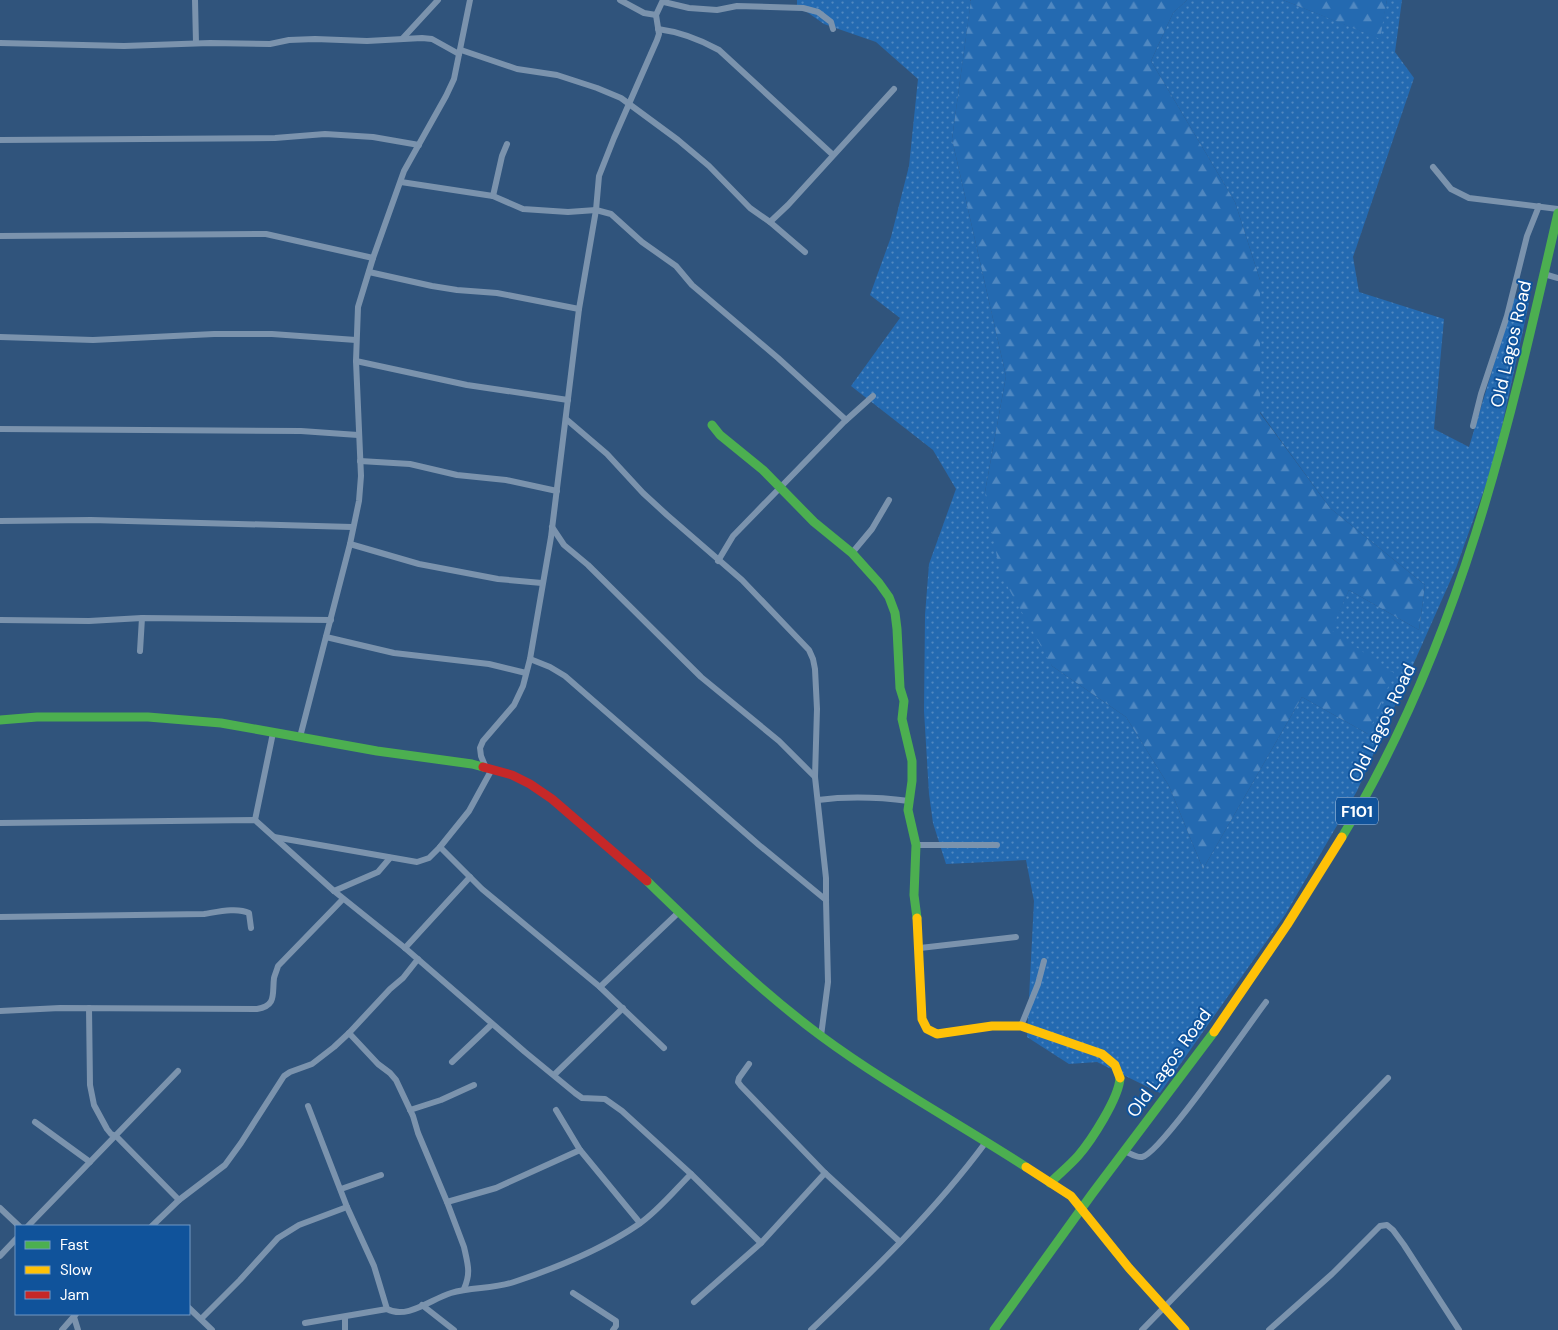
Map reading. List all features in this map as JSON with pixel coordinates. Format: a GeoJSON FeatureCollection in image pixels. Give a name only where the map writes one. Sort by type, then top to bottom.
{"type":"FeatureCollection","features":[{"type":"Feature","properties":{"kind":"street"},"geometry":{"type":"LineString","coordinates":[[195,0],[196,43]]}},
{"type":"Feature","properties":{"kind":"street"},"geometry":{"type":"LineString","coordinates":[[403,38],[438,0]]}},
{"type":"Feature","properties":{"kind":"street"},"geometry":{"type":"LineString","coordinates":[[300,737],[350,544],[359,500],[360,461],[356,361],[358,307],[404,171],[454,79],[470,0]]}},
{"type":"Feature","properties":{"kind":"street"},"geometry":{"type":"LineString","coordinates":[[620,0],[644,13],[656,15]]}},
{"type":"Feature","properties":{"kind":"street"},"geometry":{"type":"LineString","coordinates":[[489,769],[481,756],[480,748],[483,741],[514,705],[523,686],[530,658],[552,527],[579,309],[596,210],[599,176],[657,40],[656,15],[664,1],[689,8],[710,10],[738,3],[803,8],[818,12],[831,22],[833,29]]}},
{"type":"Feature","properties":{"kind":"street"},"geometry":{"type":"LineString","coordinates":[[658,29],[680,32],[702,40],[719,50],[833,155]]}},
{"type":"Feature","properties":{"kind":"street"},"geometry":{"type":"LineString","coordinates":[[0,44],[124,46],[196,43],[270,44],[289,40],[315,39],[367,41],[403,38],[432,39],[460,52],[510,67],[556,75],[598,88],[621,98],[703,161],[750,208],[770,222],[805,252]]}},
{"type":"Feature","properties":{"kind":"street"},"geometry":{"type":"LineString","coordinates":[[770,222],[788,205],[894,89]]}},
{"type":"Feature","properties":{"kind":"street"},"geometry":{"type":"LineString","coordinates":[[0,140],[275,138],[325,134],[373,137],[419,145]]}},
{"type":"Feature","properties":{"kind":"street"},"geometry":{"type":"LineString","coordinates":[[493,196],[502,156],[507,144]]}},
{"type":"Feature","properties":{"kind":"street"},"geometry":{"type":"LineString","coordinates":[[1432,167],[1450,190],[1469,198],[1558,209]]}},
{"type":"Feature","properties":{"kind":"street"},"geometry":{"type":"LineString","coordinates":[[401,182],[493,196],[530,210],[568,212],[596,210],[611,214],[642,242],[666,257],[692,285],[778,358],[846,420]]}},
{"type":"Feature","properties":{"kind":"street"},"geometry":{"type":"LineString","coordinates":[[1473,426],[1481,394],[1506,316],[1527,236],[1539,206]]}},
{"type":"Feature","properties":{"kind":"street","name":"Old Lagos Road"},"geometry":{"type":"LineString","coordinates":[[994,1330],[1124,1151],[1194,1062],[1323,871],[1373,782],[1415,697],[1474,544],[1513,406],[1558,213]]}},
{"type":"Feature","properties":{"kind":"street"},"geometry":{"type":"LineString","coordinates":[[0,236],[266,234],[373,258]]}},
{"type":"Feature","properties":{"kind":"street"},"geometry":{"type":"LineString","coordinates":[[369,272],[441,287],[497,293],[579,309]]}},
{"type":"Feature","properties":{"kind":"street"},"geometry":{"type":"LineString","coordinates":[[1544,274],[1558,278]]}},
{"type":"Feature","properties":{"kind":"street"},"geometry":{"type":"LineString","coordinates":[[0,337],[93,340],[214,334],[272,334],[356,340]]}},
{"type":"Feature","properties":{"kind":"street"},"geometry":{"type":"LineString","coordinates":[[356,361],[467,385],[568,400]]}},
{"type":"Feature","properties":{"kind":"street"},"geometry":{"type":"LineString","coordinates":[[718,561],[734,536],[846,420],[874,396]]}},
{"type":"Feature","properties":{"kind":"street"},"geometry":{"type":"LineString","coordinates":[[566,420],[622,469],[643,493],[718,561],[742,580],[809,650],[813,659],[817,709],[815,776],[826,878],[828,982],[821,1036]]}},
{"type":"Feature","properties":{"kind":"street"},"geometry":{"type":"LineString","coordinates":[[712,425],[720,435],[763,470],[814,522],[852,552],[880,583],[889,597],[895,613],[900,688],[904,701],[902,719],[912,761],[912,781],[909,800],[910,819],[916,845],[914,895],[920,948],[922,1019],[925,1028],[929,1032],[937,1034],[992,1026],[1021,1026],[1102,1054],[1112,1060],[1118,1068],[1120,1082],[1116,1095],[1083,1150],[1050,1183]]}},
{"type":"Feature","properties":{"kind":"street"},"geometry":{"type":"LineString","coordinates":[[0,429],[301,431],[358,435]]}},
{"type":"Feature","properties":{"kind":"street"},"geometry":{"type":"LineString","coordinates":[[360,461],[410,464],[457,475],[506,480],[557,491]]}},
{"type":"Feature","properties":{"kind":"street"},"geometry":{"type":"LineString","coordinates":[[852,552],[872,529],[889,500]]}},
{"type":"Feature","properties":{"kind":"street"},"geometry":{"type":"LineString","coordinates":[[0,521],[92,520],[352,527]]}},
{"type":"Feature","properties":{"kind":"street"},"geometry":{"type":"LineString","coordinates":[[552,527],[564,545],[588,564],[701,677],[800,760],[815,776]]}},
{"type":"Feature","properties":{"kind":"street"},"geometry":{"type":"LineString","coordinates":[[350,544],[419,564],[498,579],[542,583]]}},
{"type":"Feature","properties":{"kind":"street"},"geometry":{"type":"LineString","coordinates":[[549,547],[564,545]]}},
{"type":"Feature","properties":{"kind":"street"},"geometry":{"type":"LineString","coordinates":[[0,620],[89,621],[142,618],[331,620]]}},
{"type":"Feature","properties":{"kind":"street"},"geometry":{"type":"LineString","coordinates":[[140,651],[142,618]]}},
{"type":"Feature","properties":{"kind":"street"},"geometry":{"type":"LineString","coordinates":[[326,637],[394,653],[489,664],[526,674]]}},
{"type":"Feature","properties":{"kind":"street"},"geometry":{"type":"LineString","coordinates":[[530,658],[565,676],[759,845],[826,900]]}},
{"type":"Feature","properties":{"kind":"street"},"geometry":{"type":"LineString","coordinates":[[0,720],[37,716],[148,717],[221,723],[377,751],[472,764],[512,775],[552,799],[648,882],[705,938],[821,1036],[912,1097],[1071,1196],[1130,1268],[1185,1330]]}},
{"type":"Feature","properties":{"kind":"street"},"geometry":{"type":"LineString","coordinates":[[255,820],[273,733]]}},
{"type":"Feature","properties":{"kind":"street"},"geometry":{"type":"LineString","coordinates":[[800,760],[815,759]]}},
{"type":"Feature","properties":{"kind":"street"},"geometry":{"type":"LineString","coordinates":[[274,837],[417,862],[429,858],[440,847],[468,811],[489,769]]}},
{"type":"Feature","properties":{"kind":"street"},"geometry":{"type":"LineString","coordinates":[[818,800],[841,797],[872,797],[909,800]]}},
{"type":"Feature","properties":{"kind":"street"},"geometry":{"type":"LineString","coordinates":[[0,823],[255,820],[334,891],[405,948],[492,1024],[582,1098],[605,1099],[622,1111],[691,1174],[761,1243]]}},
{"type":"Feature","properties":{"kind":"street"},"geometry":{"type":"LineString","coordinates":[[916,845],[998,845]]}},
{"type":"Feature","properties":{"kind":"street"},"geometry":{"type":"LineString","coordinates":[[440,847],[482,889],[600,987],[664,1048]]}},
{"type":"Feature","properties":{"kind":"street"},"geometry":{"type":"LineString","coordinates":[[334,891],[378,872],[390,858]]}},
{"type":"Feature","properties":{"kind":"street"},"geometry":{"type":"LineString","coordinates":[[405,948],[470,877]]}},
{"type":"Feature","properties":{"kind":"street"},"geometry":{"type":"LineString","coordinates":[[0,1011],[89,1008],[266,1008],[271,1003],[274,976],[278,966],[343,898]]}},
{"type":"Feature","properties":{"kind":"street"},"geometry":{"type":"LineString","coordinates":[[0,917],[204,914],[221,911],[245,911],[249,913],[252,928]]}},
{"type":"Feature","properties":{"kind":"street"},"geometry":{"type":"LineString","coordinates":[[600,987],[678,912]]}},
{"type":"Feature","properties":{"kind":"street"},"geometry":{"type":"LineString","coordinates":[[920,948],[1016,937]]}},
{"type":"Feature","properties":{"kind":"street"},"geometry":{"type":"LineString","coordinates":[[153,1225],[179,1200],[224,1165],[241,1143],[284,1076],[312,1064],[350,1033],[418,959]]}},
{"type":"Feature","properties":{"kind":"street"},"geometry":{"type":"LineString","coordinates":[[1021,1026],[1038,984],[1044,960]]}},
{"type":"Feature","properties":{"kind":"street"},"geometry":{"type":"LineString","coordinates":[[1124,1151],[1142,1157],[1151,1153],[1178,1122],[1266,1002]]}},
{"type":"Feature","properties":{"kind":"street"},"geometry":{"type":"LineString","coordinates":[[89,1008],[91,1092],[94,1105],[111,1134],[116,1136],[179,1200]]}},
{"type":"Feature","properties":{"kind":"street"},"geometry":{"type":"LineString","coordinates":[[554,1075],[623,1008]]}},
{"type":"Feature","properties":{"kind":"street"},"geometry":{"type":"LineString","coordinates":[[452,1062],[492,1024]]}},
{"type":"Feature","properties":{"kind":"street"},"geometry":{"type":"LineString","coordinates":[[350,1033],[378,1064],[396,1080],[410,1110],[447,1202],[468,1264],[469,1277],[464,1289]]}},
{"type":"Feature","properties":{"kind":"street"},"geometry":{"type":"LineString","coordinates":[[749,1064],[738,1082],[825,1173],[900,1242]]}},
{"type":"Feature","properties":{"kind":"street"},"geometry":{"type":"LineString","coordinates":[[29,1225],[178,1071]]}},
{"type":"Feature","properties":{"kind":"street"},"geometry":{"type":"LineString","coordinates":[[1142,1330],[1388,1078]]}},
{"type":"Feature","properties":{"kind":"street"},"geometry":{"type":"LineString","coordinates":[[410,1110],[440,1100],[474,1085]]}},
{"type":"Feature","properties":{"kind":"street"},"geometry":{"type":"LineString","coordinates":[[308,1106],[347,1207],[374,1266],[387,1309]]}},
{"type":"Feature","properties":{"kind":"street"},"geometry":{"type":"LineString","coordinates":[[556,1110],[580,1150],[640,1223]]}},
{"type":"Feature","properties":{"kind":"street"},"geometry":{"type":"LineString","coordinates":[[35,1122],[90,1162]]}},
{"type":"Feature","properties":{"kind":"street"},"geometry":{"type":"LineString","coordinates":[[811,1330],[900,1242],[964,1172],[986,1142]]}},
{"type":"Feature","properties":{"kind":"street"},"geometry":{"type":"LineString","coordinates":[[447,1202],[496,1188],[580,1150]]}},
{"type":"Feature","properties":{"kind":"street"},"geometry":{"type":"LineString","coordinates":[[694,1302],[761,1243],[825,1173]]}},
{"type":"Feature","properties":{"kind":"street"},"geometry":{"type":"LineString","coordinates":[[305,1323],[387,1309],[395,1313],[405,1313],[439,1297],[464,1289],[491,1288],[514,1283],[604,1244],[640,1223],[691,1174]]}},
{"type":"Feature","properties":{"kind":"street"},"geometry":{"type":"LineString","coordinates":[[341,1189],[381,1175]]}},
{"type":"Feature","properties":{"kind":"street"},"geometry":{"type":"LineString","coordinates":[[201,1319],[278,1238],[299,1225],[347,1207]]}},
{"type":"Feature","properties":{"kind":"street"},"geometry":{"type":"LineString","coordinates":[[0,1208],[18,1225]]}},
{"type":"Feature","properties":{"kind":"street"},"geometry":{"type":"LineString","coordinates":[[1269,1330],[1332,1274],[1380,1226],[1387,1225],[1404,1245],[1459,1330]]}},
{"type":"Feature","properties":{"kind":"street"},"geometry":{"type":"LineString","coordinates":[[0,1256],[15,1240]]}},
{"type":"Feature","properties":{"kind":"street"},"geometry":{"type":"LineString","coordinates":[[573,1293],[616,1321],[616,1326],[613,1330]]}},
{"type":"Feature","properties":{"kind":"street"},"geometry":{"type":"LineString","coordinates":[[422,1305],[454,1330]]}},
{"type":"Feature","properties":{"kind":"street"},"geometry":{"type":"LineString","coordinates":[[190,1309],[212,1330]]}},
{"type":"Feature","properties":{"kind":"street"},"geometry":{"type":"LineString","coordinates":[[62,1330],[75,1315]]}},
{"type":"Feature","properties":{"kind":"street"},"geometry":{"type":"LineString","coordinates":[[75,1315],[78,1330]]}},
{"type":"Feature","properties":{"kind":"street"},"geometry":{"type":"LineString","coordinates":[[345,1330],[346,1317]]}},
{"type":"Feature","properties":{"kind":"green space"},"geometry":{"type":"Polygon","coordinates":[[[797,0],[971,1],[952,139],[1006,376],[985,492],[1052,666],[1126,717],[1169,786],[1203,869],[1302,697],[1368,734],[1330,630],[1349,590],[1419,630],[1425,585],[1330,508],[1260,412],[1260,280],[1235,202],[1151,61],[1173,13],[1187,0],[1283,0],[1379,38],[1387,0],[1402,0],[1395,52],[1414,78],[1353,257],[1359,292],[1444,319],[1434,429],[1469,447],[1514,298],[1529,303],[1494,462],[1456,568],[1357,791],[1285,915],[1160,1093],[1097,1062],[1069,1064],[1027,1037],[1034,901],[1026,860],[946,864],[933,823],[929,794],[924,711],[925,615],[929,564],[956,489],[933,450],[851,386],[900,318],[870,295],[891,237],[909,166],[918,79],[876,42],[824,24],[797,5],[797,0]]]}},
{"type":"Feature","properties":{"kind":"green space"},"geometry":{"type":"Polygon","coordinates":[[[971,0],[1187,0],[1173,13],[1151,61],[1235,202],[1260,280],[1260,413],[1330,508],[1425,585],[1419,630],[1349,590],[1331,630],[1394,673],[1368,734],[1302,697],[1203,869],[1169,786],[1126,717],[1052,666],[1000,573],[985,492],[1006,376],[952,139],[971,0]]]}},
{"type":"Feature","properties":{"kind":"green space"},"geometry":{"type":"Polygon","coordinates":[[[1283,0],[1387,0],[1380,39],[1283,0]]]}},
{"type":"Feature","properties":{"kind":"traffic: fast"},"geometry":{"type":"LineString","coordinates":[[1342,837],[1383,763],[1418,688],[1449,612],[1476,534],[1499,455],[1558,213]]}},
{"type":"Feature","properties":{"kind":"traffic: fast"},"geometry":{"type":"LineString","coordinates":[[712,425],[720,435],[763,470],[814,522],[852,553],[889,597],[895,613],[897,629],[900,688],[904,701],[902,719],[912,761],[912,781],[908,810],[916,845],[914,895],[917,918]]}},
{"type":"Feature","properties":{"kind":"traffic: fast"},"geometry":{"type":"LineString","coordinates":[[0,720],[37,717],[148,717],[221,723],[377,751],[483,767]]}},
{"type":"Feature","properties":{"kind":"traffic: fast"},"geometry":{"type":"LineString","coordinates":[[647,881],[753,981],[821,1036],[896,1087],[1026,1167]]}},
{"type":"Feature","properties":{"kind":"traffic: fast"},"geometry":{"type":"LineString","coordinates":[[994,1330],[1092,1194],[1214,1032]]}},
{"type":"Feature","properties":{"kind":"traffic: fast"},"geometry":{"type":"LineString","coordinates":[[1050,1183],[1075,1160],[1090,1140],[1110,1108],[1120,1078]]}},
{"type":"Feature","properties":{"kind":"traffic: slow"},"geometry":{"type":"LineString","coordinates":[[1214,1032],[1287,925],[1342,837]]}},
{"type":"Feature","properties":{"kind":"traffic: slow"},"geometry":{"type":"LineString","coordinates":[[917,918],[922,1019],[927,1029],[937,1034],[992,1026],[1021,1026],[1102,1054],[1115,1065],[1120,1078]]}},
{"type":"Feature","properties":{"kind":"traffic: slow"},"geometry":{"type":"LineString","coordinates":[[1026,1167],[1071,1196],[1129,1268],[1185,1330]]}},
{"type":"Feature","properties":{"kind":"traffic: jam"},"geometry":{"type":"LineString","coordinates":[[483,767],[512,775],[530,784],[552,799],[647,881]]}}]}
